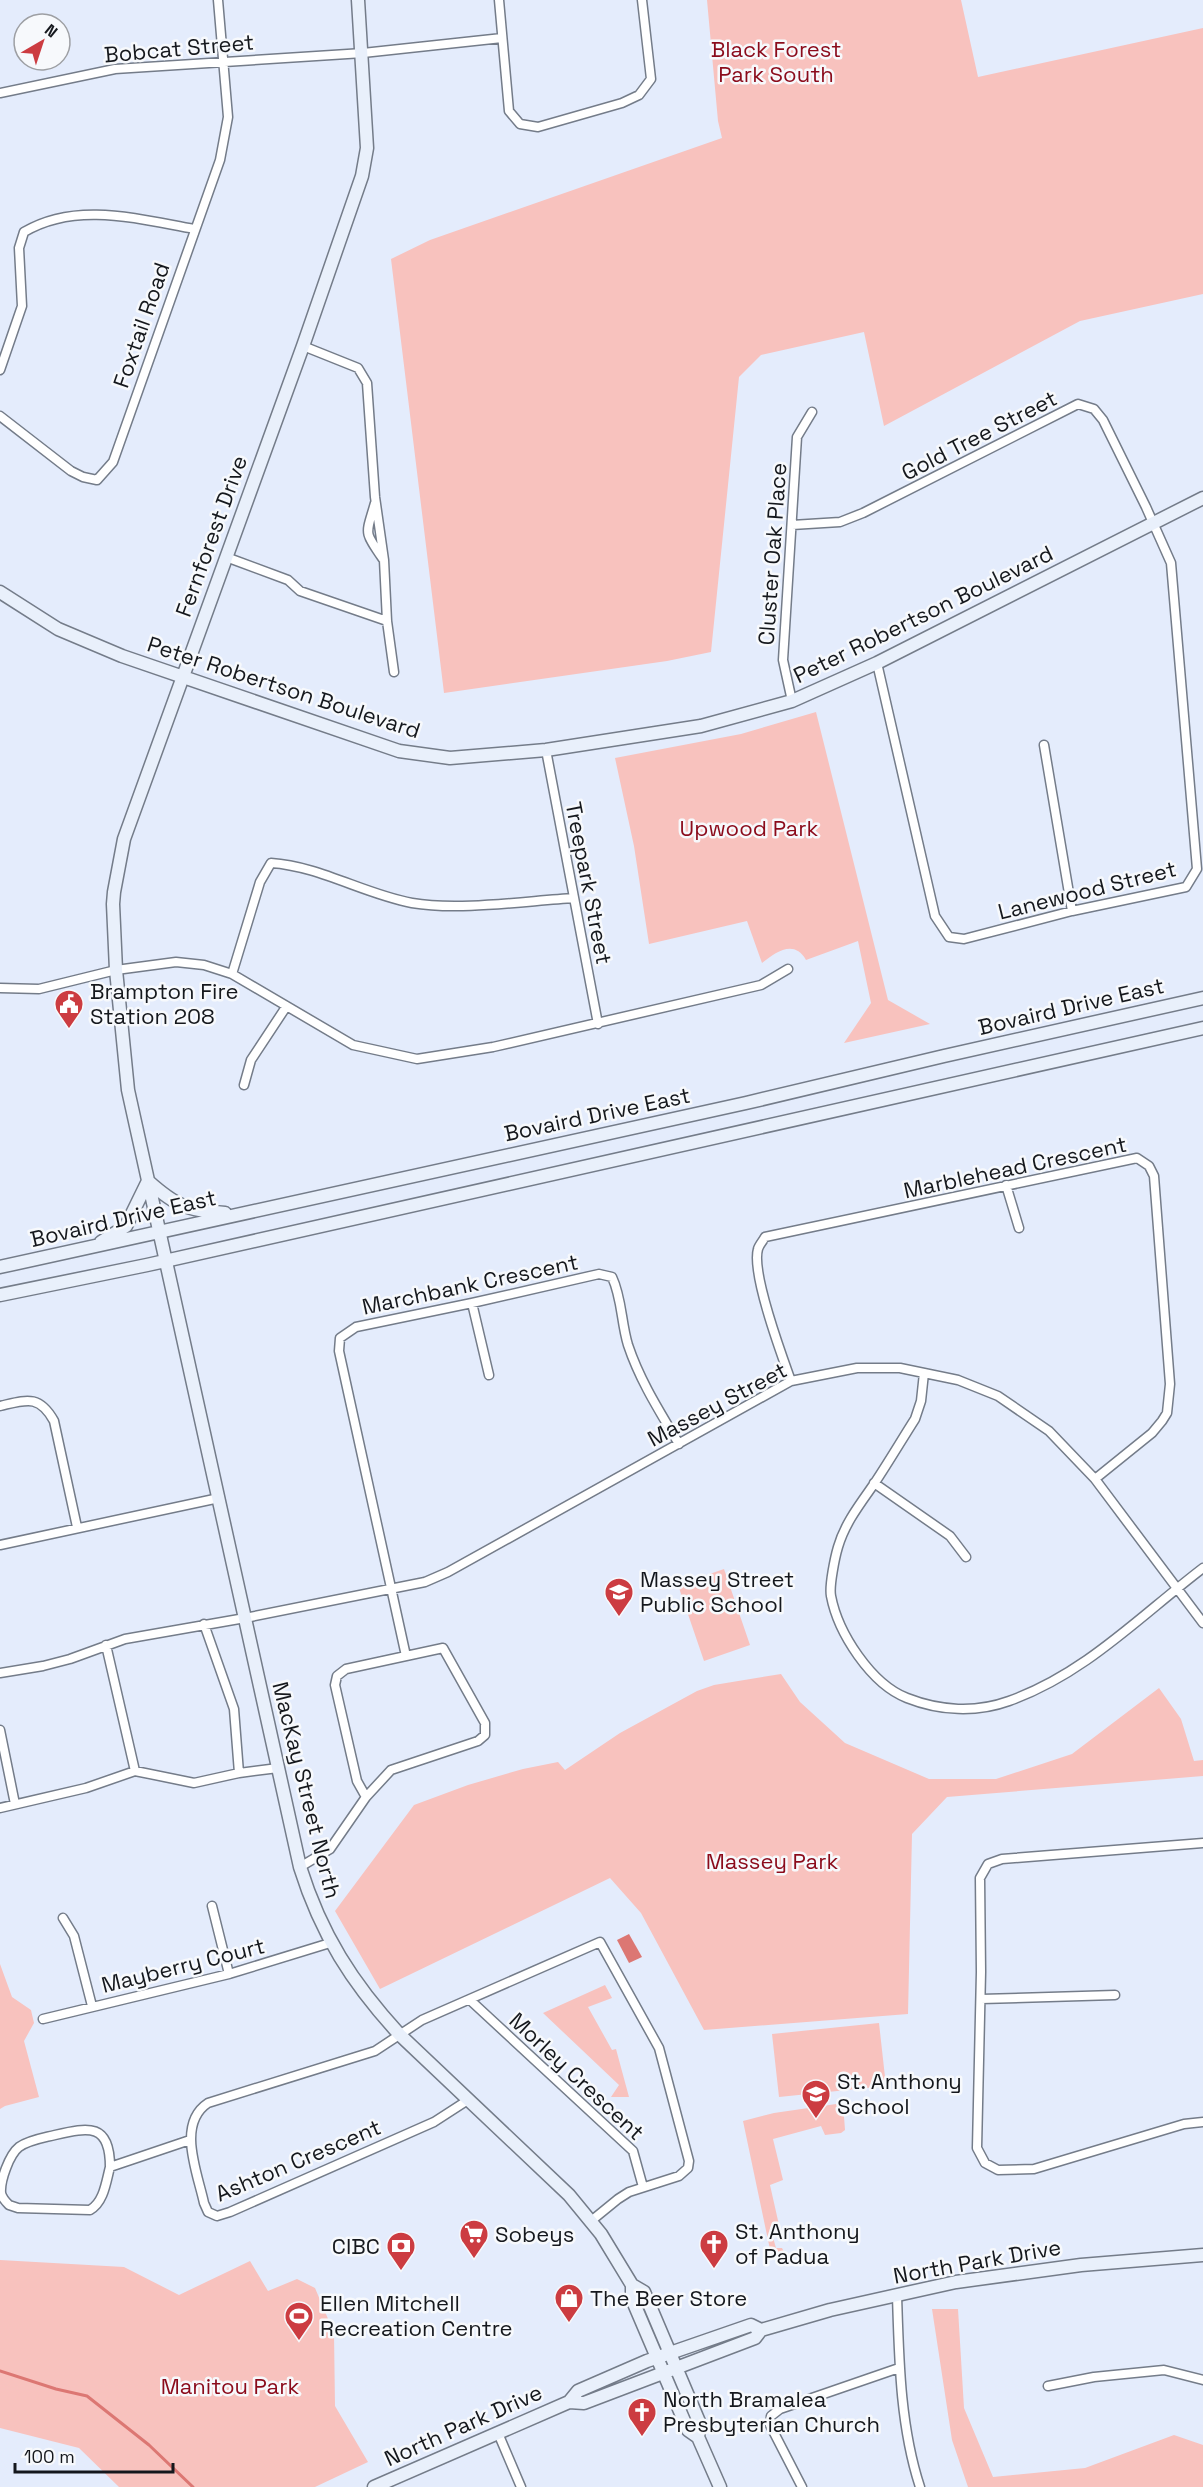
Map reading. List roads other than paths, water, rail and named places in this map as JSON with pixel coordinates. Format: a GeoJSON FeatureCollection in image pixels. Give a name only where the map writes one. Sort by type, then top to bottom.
{"type":"FeatureCollection","features":[{"type":"Feature","properties":{"kind":"street","name":"Foxtail Road"},"geometry":{"type":"LineString","coordinates":[[0,416],[82,477],[97,480],[113,462],[222,149],[228,117],[218,0]]}},
{"type":"Feature","properties":{"kind":"street","name":"Fernforest Drive"},"geometry":{"type":"LineString","coordinates":[[158,1231],[128,1090],[116,970],[114,892],[124,839],[303,346],[362,176],[367,148],[358,0]]}},
{"type":"Feature","properties":{"kind":"street"},"geometry":{"type":"LineString","coordinates":[[499,0],[509,111],[520,124],[538,127],[622,103],[639,95],[651,79],[642,0]]}},
{"type":"Feature","properties":{"kind":"street","name":"Bobcat Street"},"geometry":{"type":"LineString","coordinates":[[0,93],[115,69],[363,53],[502,38]]}},
{"type":"Feature","properties":{"kind":"street"},"geometry":{"type":"LineString","coordinates":[[0,370],[22,306],[19,248],[24,232],[41,222],[101,213],[194,229]]}},
{"type":"Feature","properties":{"kind":"street"},"geometry":{"type":"LineString","coordinates":[[303,346],[358,368],[367,383],[375,497],[384,560],[387,621],[394,672]]}},
{"type":"Feature","properties":{"kind":"street","name":"Gold Tree Street"},"geometry":{"type":"LineString","coordinates":[[792,525],[840,522],[863,513],[1078,404],[1094,409],[1103,420],[1153,524]]}},
{"type":"Feature","properties":{"kind":"street","name":"Cluster Oak Place"},"geometry":{"type":"LineString","coordinates":[[792,701],[783,660],[797,437],[812,412]]}},
{"type":"Feature","properties":{"kind":"street"},"geometry":{"type":"LineString","coordinates":[[375,497],[366,530],[384,560]]}},
{"type":"Feature","properties":{"kind":"street","name":"Peter Robertson Boulevard"},"geometry":{"type":"LineString","coordinates":[[0,592],[58,629],[181,677],[399,751],[450,758],[546,750],[701,726],[792,701],[877,663],[1203,498]]}},
{"type":"Feature","properties":{"kind":"street","name":"Lanewood Street"},"geometry":{"type":"LineString","coordinates":[[877,663],[935,916],[949,937],[964,939],[1072,911],[1186,887],[1197,869],[1171,563],[1153,524]]}},
{"type":"Feature","properties":{"kind":"street"},"geometry":{"type":"LineString","coordinates":[[226,557],[288,580],[300,591],[387,621]]}},
{"type":"Feature","properties":{"kind":"street"},"geometry":{"type":"LineString","coordinates":[[1044,745],[1072,911]]}},
{"type":"Feature","properties":{"kind":"street","name":"Treepark Street"},"geometry":{"type":"LineString","coordinates":[[546,750],[598,1023]]}},
{"type":"Feature","properties":{"kind":"street"},"geometry":{"type":"LineString","coordinates":[[231,974],[260,882],[271,863],[290,864],[359,889],[412,903],[431,905],[574,898]]}},
{"type":"Feature","properties":{"kind":"street"},"geometry":{"type":"LineString","coordinates":[[0,988],[39,989],[116,970],[176,962],[204,965],[231,974],[353,1045],[417,1059],[493,1047],[761,985],[788,969]]}},
{"type":"Feature","properties":{"kind":"street","name":"Bovaird Drive East"},"geometry":{"type":"LineString","coordinates":[[0,1267],[746,1103],[1203,998]]}},
{"type":"Feature","properties":{"kind":"street"},"geometry":{"type":"LineString","coordinates":[[244,1085],[251,1060],[286,1008]]}},
{"type":"Feature","properties":{"kind":"street"},"geometry":{"type":"LineString","coordinates":[[0,1295],[165,1261],[1203,1028]]}},
{"type":"Feature","properties":{"kind":"street","name":"Marblehead Crescent"},"geometry":{"type":"LineString","coordinates":[[791,1382],[773,1330],[757,1263],[758,1248],[765,1238],[1137,1158],[1149,1166],[1154,1176],[1170,1384],[1167,1413],[1152,1433],[1095,1479]]}},
{"type":"Feature","properties":{"kind":"street"},"geometry":{"type":"LineString","coordinates":[[92,1247],[126,1226],[148,1181],[165,1196],[183,1207],[198,1211],[238,1214]]}},
{"type":"Feature","properties":{"kind":"street"},"geometry":{"type":"LineString","coordinates":[[1006,1185],[1018,1228]]}},
{"type":"Feature","properties":{"kind":"street","name":"MacKay Street North"},"geometry":{"type":"LineString","coordinates":[[158,1231],[308,1895],[330,1943],[358,1987],[400,2035],[550,2176],[591,2221],[632,2284],[644,2292],[700,2424],[698,2437],[688,2430],[632,2299],[632,2284]]}},
{"type":"Feature","properties":{"kind":"street","name":"Marchbank Crescent"},"geometry":{"type":"LineString","coordinates":[[390,1589],[339,1351],[340,1338],[356,1327],[599,1274],[612,1277],[628,1343],[640,1377],[679,1444]]}},
{"type":"Feature","properties":{"kind":"street"},"geometry":{"type":"LineString","coordinates":[[472,1303],[489,1375]]}},
{"type":"Feature","properties":{"kind":"street","name":"Massey Street"},"geometry":{"type":"LineString","coordinates":[[0,1673],[43,1666],[125,1639],[245,1618],[425,1581],[448,1572],[791,1382],[857,1368],[900,1368],[958,1380],[998,1396],[1049,1431],[1095,1479],[1203,1623]]}},
{"type":"Feature","properties":{"kind":"street"},"geometry":{"type":"LineString","coordinates":[[924,1373],[921,1401],[915,1419],[847,1524],[840,1540],[830,1594],[848,1641],[860,1659],[880,1680],[906,1698],[956,1710],[981,1708],[1007,1702],[1074,1671],[1203,1568]]}},
{"type":"Feature","properties":{"kind":"street"},"geometry":{"type":"LineString","coordinates":[[0,1406],[28,1400],[38,1402],[48,1410],[54,1421],[77,1527]]}},
{"type":"Feature","properties":{"kind":"street"},"geometry":{"type":"LineString","coordinates":[[874,1483],[950,1536],[966,1557]]}},
{"type":"Feature","properties":{"kind":"street"},"geometry":{"type":"LineString","coordinates":[[0,1545],[219,1498]]}},
{"type":"Feature","properties":{"kind":"street"},"geometry":{"type":"LineString","coordinates":[[390,1589],[406,1656]]}},
{"type":"Feature","properties":{"kind":"street"},"geometry":{"type":"LineString","coordinates":[[204,1624],[234,1709],[239,1773]]}},
{"type":"Feature","properties":{"kind":"street"},"geometry":{"type":"LineString","coordinates":[[106,1646],[135,1771]]}},
{"type":"Feature","properties":{"kind":"street"},"geometry":{"type":"LineString","coordinates":[[300,1866],[330,1849],[366,1797],[391,1770],[478,1740],[485,1734],[485,1723],[443,1648],[346,1669],[337,1676],[335,1685],[357,1781],[366,1797]]}},
{"type":"Feature","properties":{"kind":"street"},"geometry":{"type":"LineString","coordinates":[[0,1730],[15,1804]]}},
{"type":"Feature","properties":{"kind":"street"},"geometry":{"type":"LineString","coordinates":[[0,1808],[86,1788],[135,1771],[194,1783],[239,1773],[278,1768]]}},
{"type":"Feature","properties":{"kind":"street"},"geometry":{"type":"LineString","coordinates":[[1203,1843],[1002,1859],[988,1864],[980,1878],[981,1999],[977,2148],[985,2163],[998,2170],[1034,2169],[1184,2124],[1203,2122]]}},
{"type":"Feature","properties":{"kind":"street"},"geometry":{"type":"LineString","coordinates":[[212,1906],[228,1974]]}},
{"type":"Feature","properties":{"kind":"street"},"geometry":{"type":"LineString","coordinates":[[63,1918],[74,1936],[92,2006]]}},
{"type":"Feature","properties":{"kind":"street","name":"Morley Crescent"},"geometry":{"type":"LineString","coordinates":[[400,2035],[422,2020],[600,1942],[659,2048],[689,2161],[688,2168],[679,2176],[643,2187],[618,2199],[591,2221]]}},
{"type":"Feature","properties":{"kind":"street","name":"Mayberry Court"},"geometry":{"type":"LineString","coordinates":[[44,2019],[228,1974],[330,1943]]}},
{"type":"Feature","properties":{"kind":"street"},"geometry":{"type":"LineString","coordinates":[[981,1999],[1115,1995]]}},
{"type":"Feature","properties":{"kind":"street","name":"Morley Crescent"},"geometry":{"type":"LineString","coordinates":[[470,2000],[633,2151],[643,2187]]}},
{"type":"Feature","properties":{"kind":"street","name":"Ashton Crescent"},"geometry":{"type":"LineString","coordinates":[[400,2035],[375,2051],[208,2103],[201,2108],[195,2118],[190,2140],[204,2204],[208,2212],[217,2216],[230,2212],[434,2122],[468,2100]]}},
{"type":"Feature","properties":{"kind":"street"},"geometry":{"type":"LineString","coordinates":[[83,2128],[93,2130],[104,2138],[110,2149],[110,2167],[101,2199],[90,2210],[18,2208],[9,2205],[1,2192],[2,2182],[12,2155],[19,2147],[28,2142],[83,2128]]}},
{"type":"Feature","properties":{"kind":"street"},"geometry":{"type":"LineString","coordinates":[[110,2167],[190,2140]]}},
{"type":"Feature","properties":{"kind":"street","name":"North Park Drive"},"geometry":{"type":"LineString","coordinates":[[569,2402],[584,2403],[755,2338],[761,2330],[830,2310],[956,2282],[1081,2265],[1203,2255]]}},
{"type":"Feature","properties":{"kind":"street"},"geometry":{"type":"LineString","coordinates":[[897,2295],[899,2368],[910,2458],[920,2487]]}},
{"type":"Feature","properties":{"kind":"street","name":"North Park Drive"},"geometry":{"type":"LineString","coordinates":[[374,2487],[569,2402],[578,2391],[657,2358],[751,2325],[761,2330]]}},
{"type":"Feature","properties":{"kind":"street"},"geometry":{"type":"LineString","coordinates":[[802,2487],[770,2425],[771,2416],[780,2409],[899,2368]]}},
{"type":"Feature","properties":{"kind":"street"},"geometry":{"type":"LineString","coordinates":[[1048,2386],[1094,2377],[1164,2370],[1203,2380]]}},
{"type":"Feature","properties":{"kind":"street"},"geometry":{"type":"LineString","coordinates":[[498,2433],[521,2487]]}},
{"type":"Feature","properties":{"kind":"street"},"geometry":{"type":"LineString","coordinates":[[698,2437],[720,2487]]}},
{"type":"Feature","properties":{"kind":"waterway"},"geometry":{"type":"LineString","coordinates":[[0,2371],[56,2389],[87,2396],[149,2445],[193,2487]]}},
{"type":"Feature","properties":{"kind":"place","name":"Brampton Fire Station 208"},"geometry":{"type":"Point","coordinates":[69,1030]}},
{"type":"Feature","properties":{"kind":"place","name":"Massey Street Public School"},"geometry":{"type":"Point","coordinates":[619,1618]}},
{"type":"Feature","properties":{"kind":"place","name":"St. Anthony School"},"geometry":{"type":"Point","coordinates":[816,2120]}},
{"type":"Feature","properties":{"kind":"place","name":"Sobeys"},"geometry":{"type":"Point","coordinates":[474,2260]}},
{"type":"Feature","properties":{"kind":"place","name":"St. Anthony of Padua"},"geometry":{"type":"Point","coordinates":[714,2270]}},
{"type":"Feature","properties":{"kind":"place","name":"CIBC"},"geometry":{"type":"Point","coordinates":[401,2272]}},
{"type":"Feature","properties":{"kind":"place","name":"The Beer Store"},"geometry":{"type":"Point","coordinates":[569,2324]}},
{"type":"Feature","properties":{"kind":"place","name":"Ellen Mitchell Recreation Centre"},"geometry":{"type":"Point","coordinates":[299,2342]}},
{"type":"Feature","properties":{"kind":"place","name":"North Bramalea Presbyterian Church"},"geometry":{"type":"Point","coordinates":[642,2438]}},
{"type":"Feature","properties":{"kind":"park label","name":"Black Forest Park South"},"geometry":{"type":"Point","coordinates":[776,62]}},
{"type":"Feature","properties":{"kind":"park label","name":"Upwood Park"},"geometry":{"type":"Point","coordinates":[749,828]}},
{"type":"Feature","properties":{"kind":"park label","name":"Massey Park"},"geometry":{"type":"Point","coordinates":[772,1861]}},
{"type":"Feature","properties":{"kind":"park label","name":"Manitou Park"},"geometry":{"type":"Point","coordinates":[230,2386]}}]}
